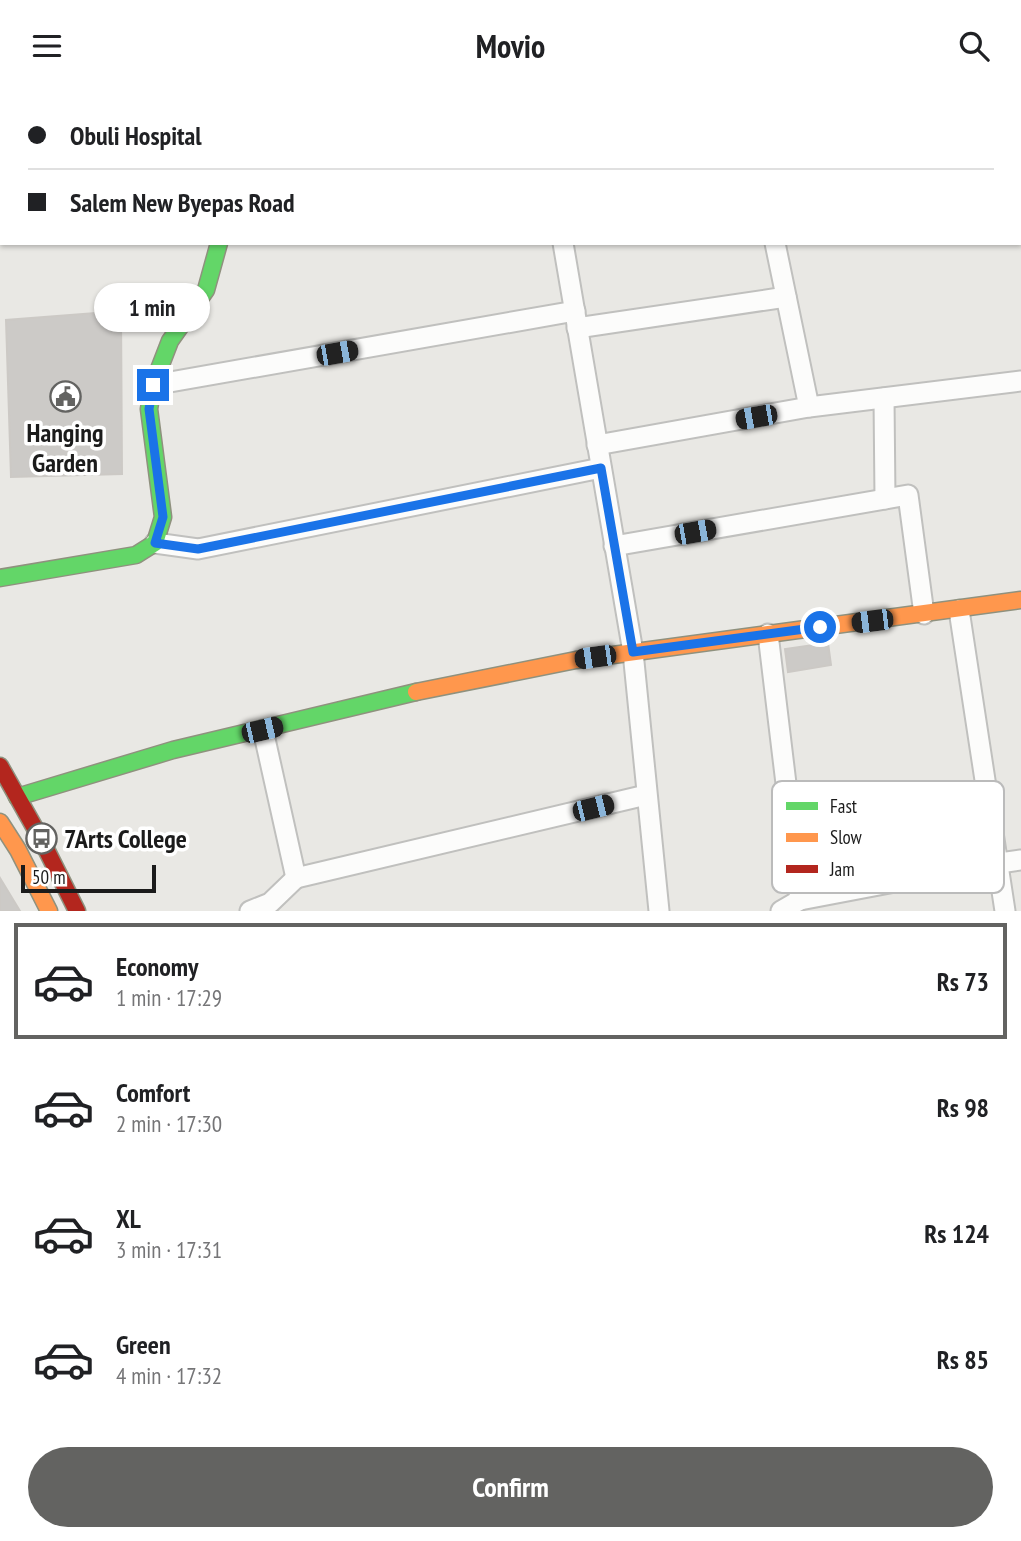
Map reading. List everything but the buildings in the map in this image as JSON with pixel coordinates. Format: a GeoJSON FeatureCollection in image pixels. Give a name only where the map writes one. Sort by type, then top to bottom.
{"type":"FeatureCollection","features":[{"type":"Feature","properties":{"kind":"street"},"geometry":{"type":"LineString","coordinates":[[155,543],[163,517],[149,409],[153,385],[170,341],[206,290],[218,245]]}},
{"type":"Feature","properties":{"kind":"street"},"geometry":{"type":"LineString","coordinates":[[563,245],[633,652],[659,911]]}},
{"type":"Feature","properties":{"kind":"street"},"geometry":{"type":"LineString","coordinates":[[775,245],[809,407]]}},
{"type":"Feature","properties":{"kind":"street"},"geometry":{"type":"LineString","coordinates":[[153,385],[576,320],[786,297]]}},
{"type":"Feature","properties":{"kind":"street"},"geometry":{"type":"LineString","coordinates":[[597,445],[809,407],[1021,381]]}},
{"type":"Feature","properties":{"kind":"street"},"geometry":{"type":"LineString","coordinates":[[884,398],[884,499]]}},
{"type":"Feature","properties":{"kind":"street"},"geometry":{"type":"LineString","coordinates":[[0,578],[136,555],[155,543],[198,549],[601,468]]}},
{"type":"Feature","properties":{"kind":"street"},"geometry":{"type":"LineString","coordinates":[[614,546],[908,495],[924,614]]}},
{"type":"Feature","properties":{"kind":"street"},"geometry":{"type":"LineString","coordinates":[[17,797],[173,750],[403,695],[576,660],[1021,600]]}},
{"type":"Feature","properties":{"kind":"street"},"geometry":{"type":"LineString","coordinates":[[959,610],[985,781]]}},
{"type":"Feature","properties":{"kind":"street"},"geometry":{"type":"LineString","coordinates":[[768,634],[786,781]]}},
{"type":"Feature","properties":{"kind":"street"},"geometry":{"type":"LineString","coordinates":[[262,730],[296,878]]}},
{"type":"Feature","properties":{"kind":"street"},"geometry":{"type":"LineString","coordinates":[[0,766],[77,911]]}},
{"type":"Feature","properties":{"kind":"street"},"geometry":{"type":"LineString","coordinates":[[250,911],[270,903],[296,878],[646,795]]}},
{"type":"Feature","properties":{"kind":"street"},"geometry":{"type":"LineString","coordinates":[[0,822],[49,911]]}},
{"type":"Feature","properties":{"kind":"street"},"geometry":{"type":"LineString","coordinates":[[799,893],[800,900]]}},
{"type":"Feature","properties":{"kind":"street"},"geometry":{"type":"LineString","coordinates":[[781,911],[800,900],[838,893]]}},
{"type":"Feature","properties":{"kind":"street"},"geometry":{"type":"LineString","coordinates":[[1002,893],[1005,911]]}},
{"type":"Feature","properties":{"kind":"traffic: fast"},"geometry":{"type":"LineString","coordinates":[[0,578],[136,555],[155,543],[163,517],[149,409],[153,385],[170,341],[206,290],[218,245]]}},
{"type":"Feature","properties":{"kind":"traffic: fast"},"geometry":{"type":"LineString","coordinates":[[17,797],[173,750],[416,692]]}},
{"type":"Feature","properties":{"kind":"traffic: slow"},"geometry":{"type":"LineString","coordinates":[[416,692],[576,660],[1021,600]]}},
{"type":"Feature","properties":{"kind":"traffic: slow"},"geometry":{"type":"LineString","coordinates":[[0,822],[18,850],[49,911]]}},
{"type":"Feature","properties":{"kind":"traffic: jam"},"geometry":{"type":"LineString","coordinates":[[0,766],[77,911]]}},
{"type":"Feature","properties":{"kind":"place","name":"Hanging Garden"},"geometry":{"type":"Point","coordinates":[65,397]}},
{"type":"Feature","properties":{"kind":"place","name":"7Arts College"},"geometry":{"type":"Point","coordinates":[41,839]}},
{"type":"Feature","properties":{"kind":"route"},"geometry":{"type":"LineString","coordinates":[[153,385],[149,409],[163,517],[155,543],[198,549],[601,468],[633,652],[820,627]]}}]}
